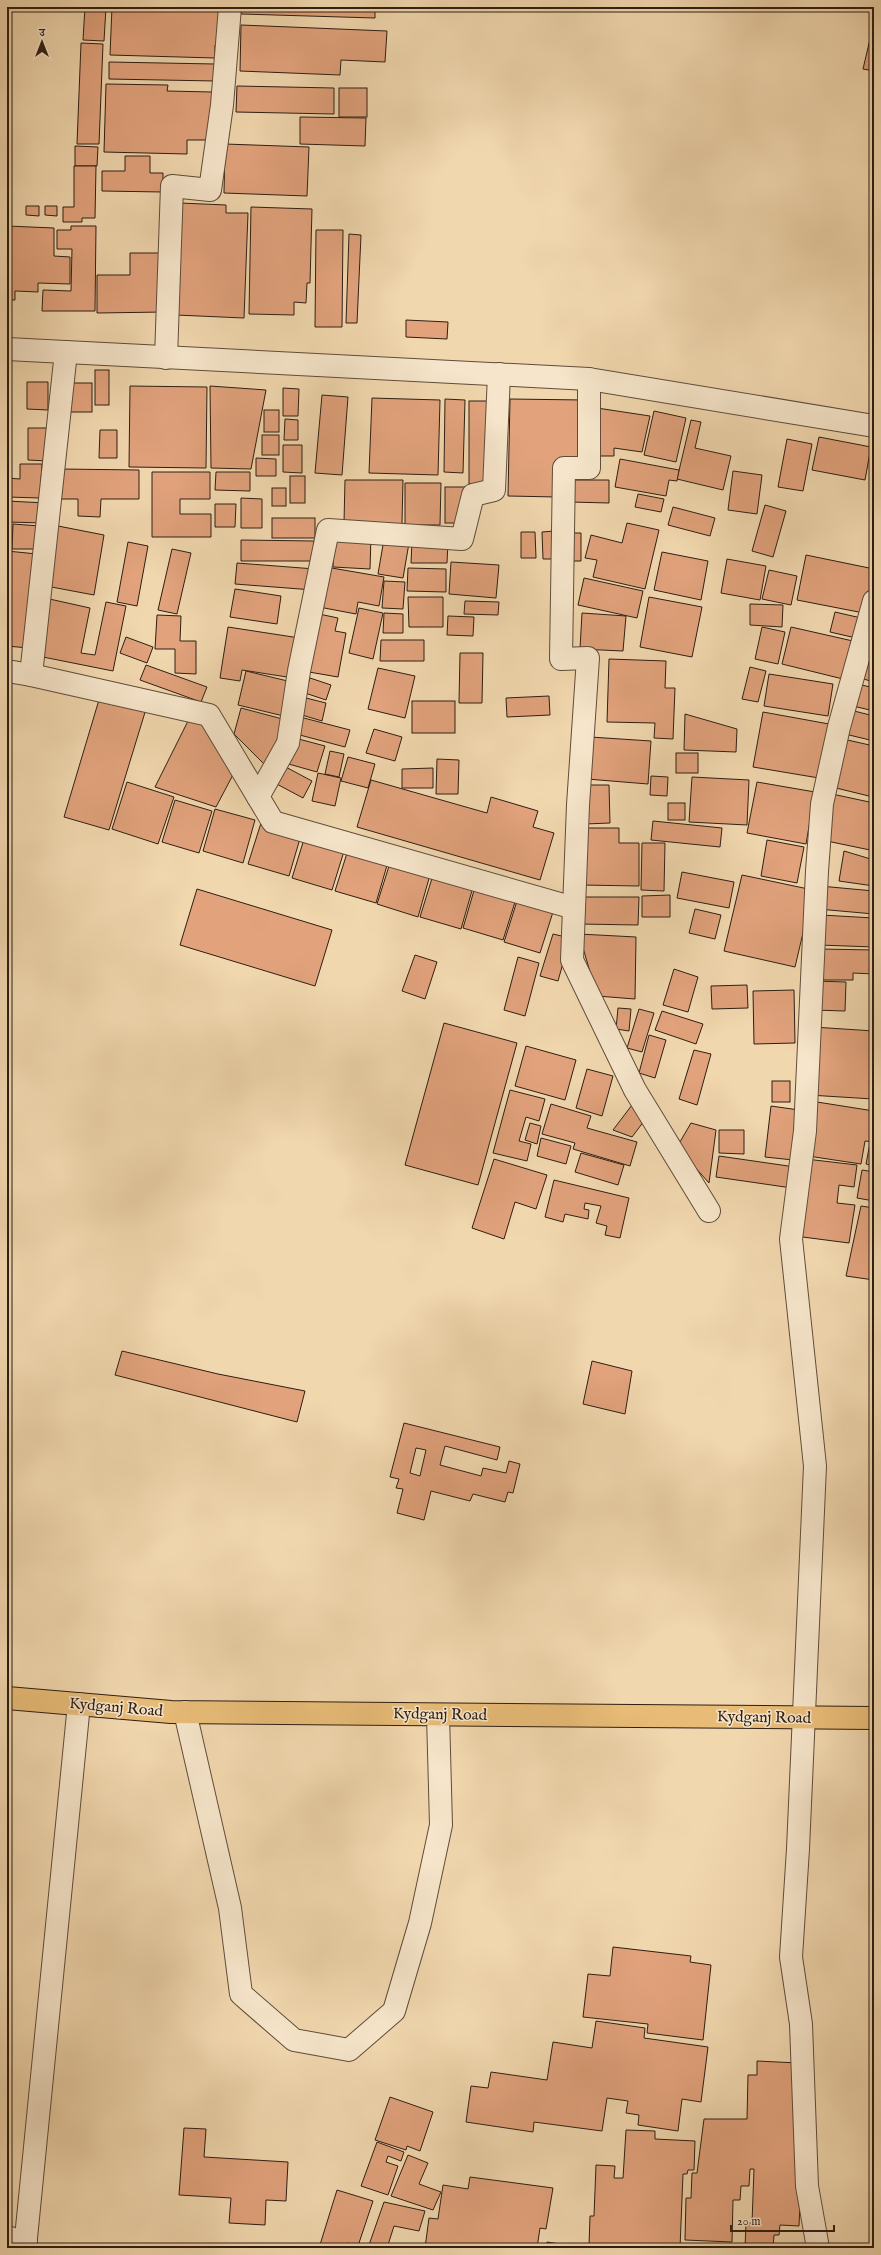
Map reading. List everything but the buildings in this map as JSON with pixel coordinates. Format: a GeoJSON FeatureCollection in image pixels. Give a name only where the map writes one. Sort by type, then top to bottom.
{"type":"FeatureCollection","features":[{"type":"Feature","properties":{"kind":"main road","name":"Kydganj Road"},"geometry":{"type":"LineString","coordinates":[[7,1698],[185,1712],[874,1718]]}},
{"type":"Feature","properties":{"kind":"street"},"geometry":{"type":"LineString","coordinates":[[166,358],[172,186],[210,190],[222,105],[230,7]]}},
{"type":"Feature","properties":{"kind":"street"},"geometry":{"type":"LineString","coordinates":[[7,349],[589,379],[874,426]]}},
{"type":"Feature","properties":{"kind":"street"},"geometry":{"type":"LineString","coordinates":[[31,675],[66,352]]}},
{"type":"Feature","properties":{"kind":"street"},"geometry":{"type":"LineString","coordinates":[[258,797],[288,744],[299,671],[328,530],[462,539],[473,495],[494,490],[498,374]]}},
{"type":"Feature","properties":{"kind":"street"},"geometry":{"type":"LineString","coordinates":[[589,379],[589,468],[564,468],[561,659],[588,658],[578,805],[572,960],[635,1090],[709,1211]]}},
{"type":"Feature","properties":{"kind":"street"},"geometry":{"type":"LineString","coordinates":[[818,2248],[807,2186],[801,2024],[791,1957],[798,1849],[814,1466],[791,1239],[805,1131],[817,871],[822,804],[839,727],[874,601]]}},
{"type":"Feature","properties":{"kind":"street"},"geometry":{"type":"LineString","coordinates":[[7,671],[209,715],[273,822],[574,908]]}},
{"type":"Feature","properties":{"kind":"street"},"geometry":{"type":"LineString","coordinates":[[19,2243],[80,1704]]}},
{"type":"Feature","properties":{"kind":"street"},"geometry":{"type":"LineString","coordinates":[[185,1712],[230,1908],[241,1994],[294,2040],[349,2050],[394,2011],[420,1923],[441,1825],[438,1715]]}}]}
